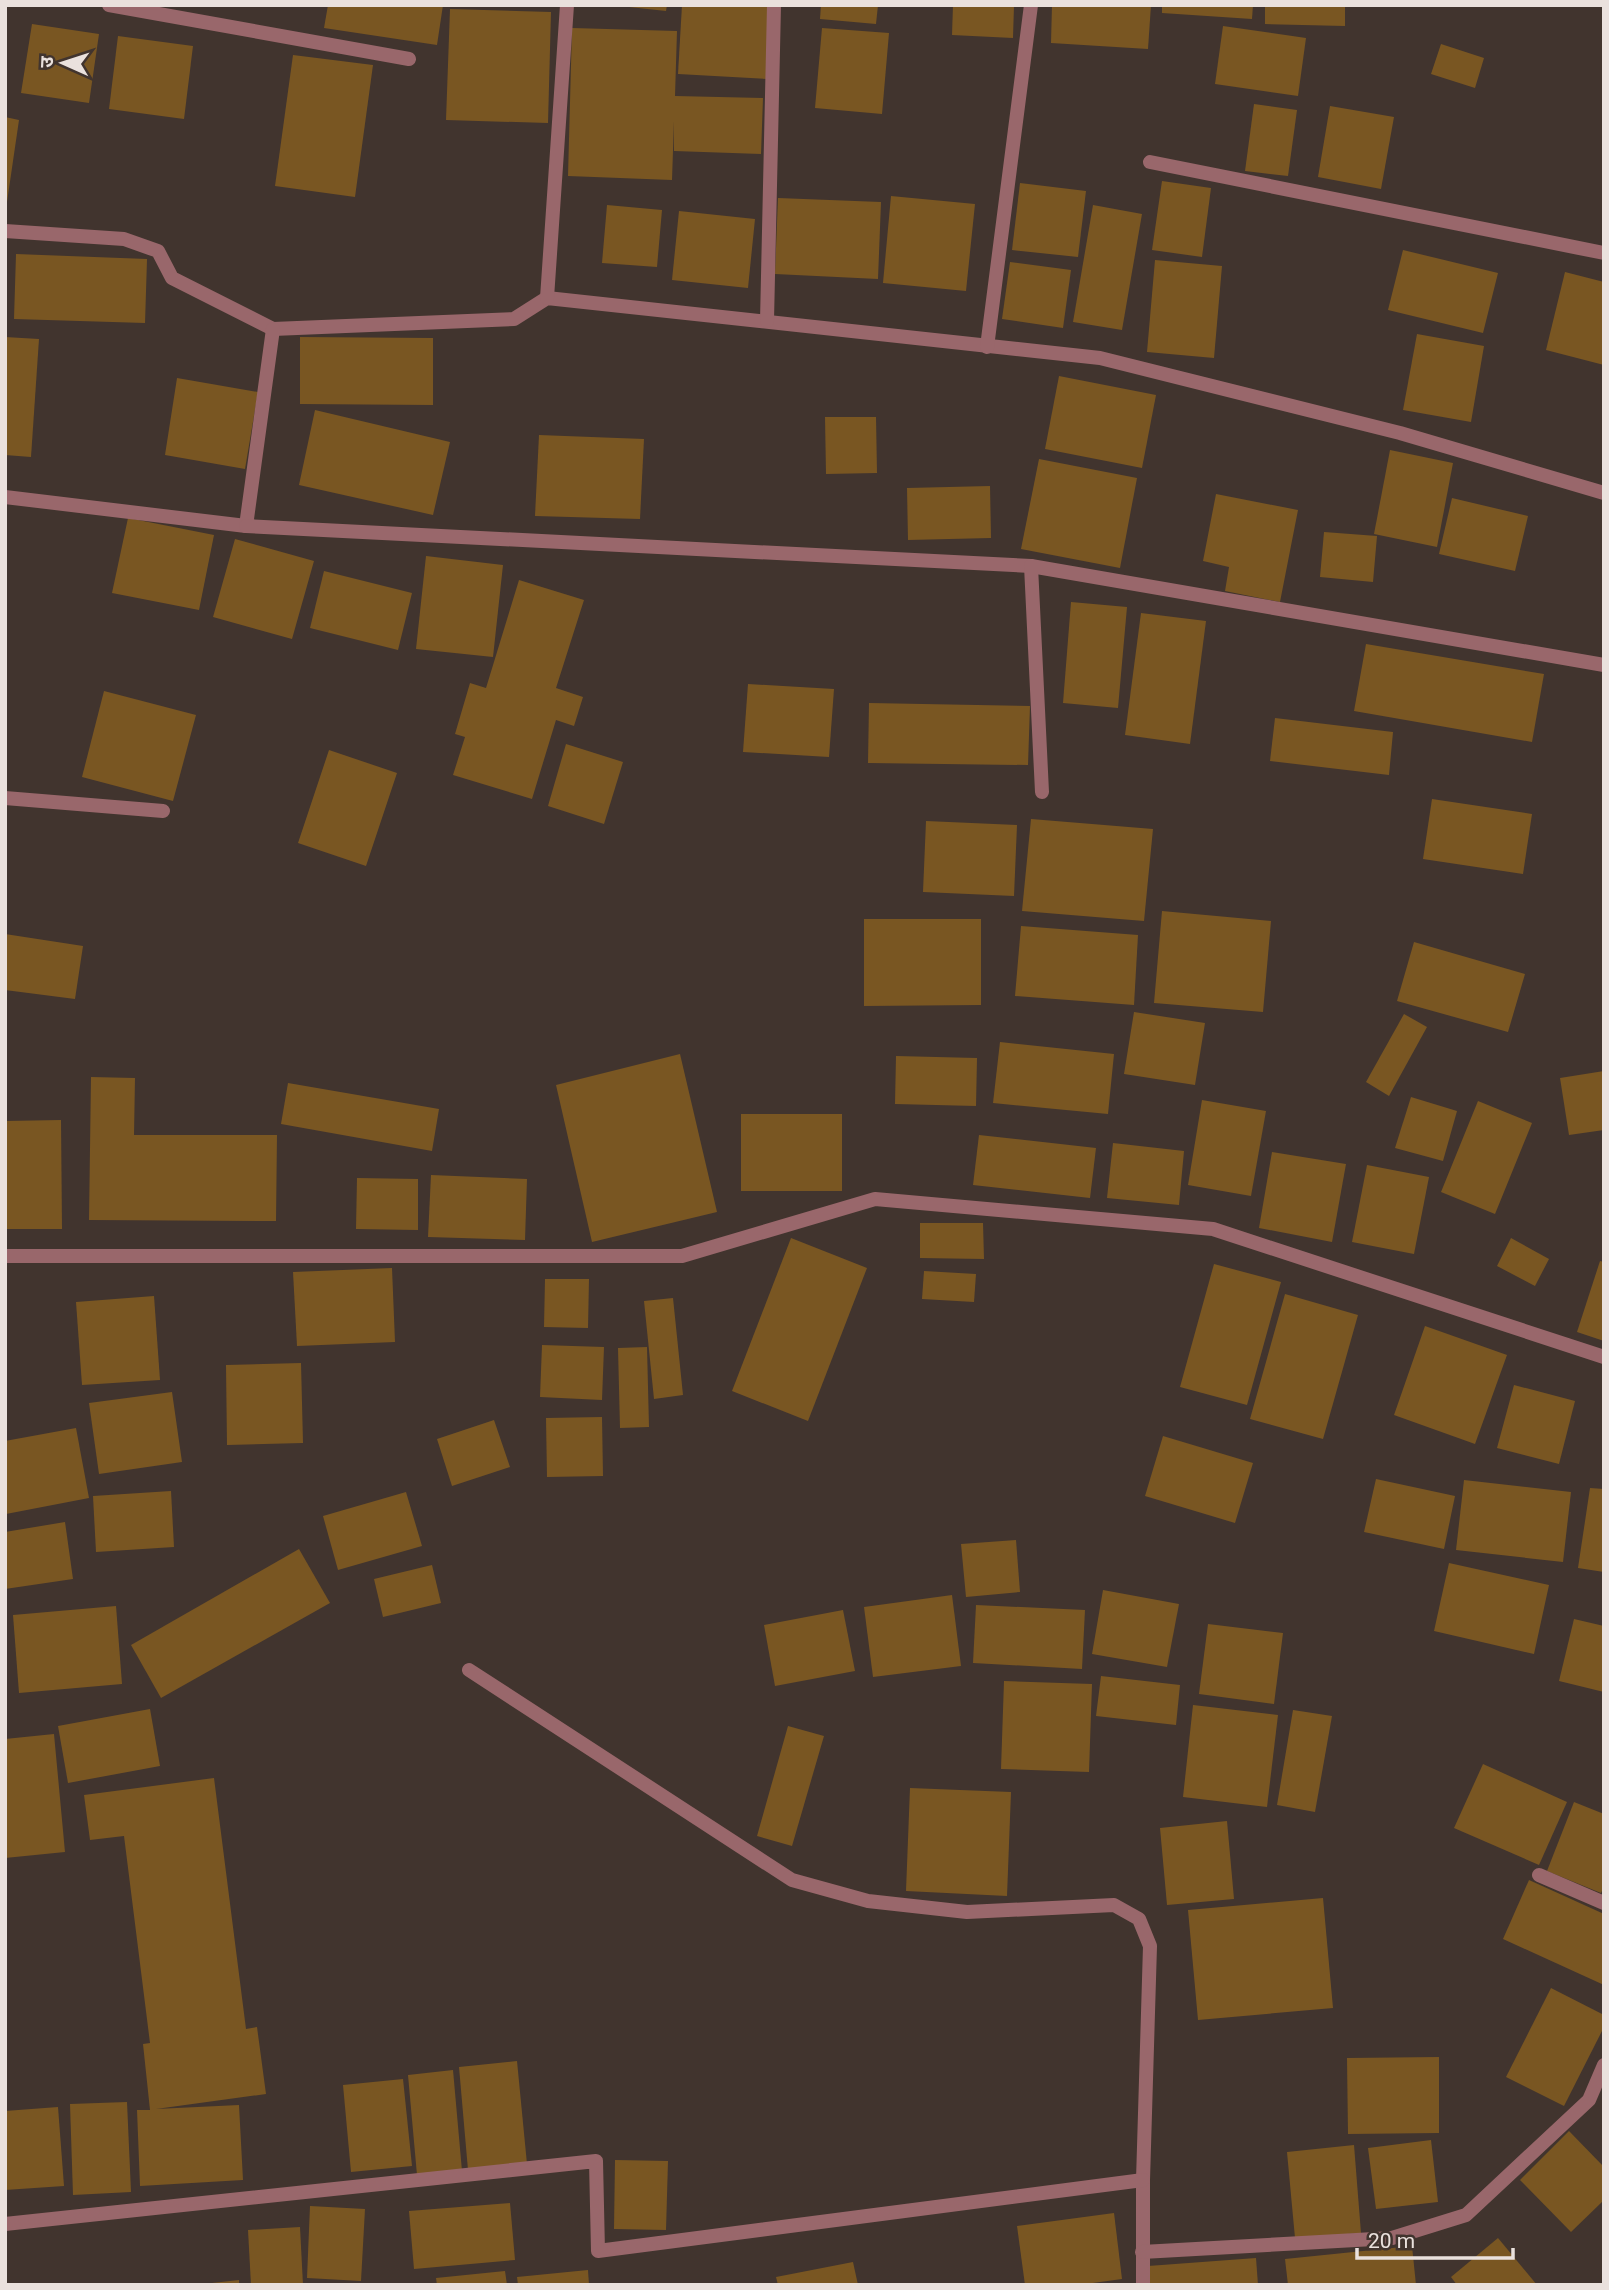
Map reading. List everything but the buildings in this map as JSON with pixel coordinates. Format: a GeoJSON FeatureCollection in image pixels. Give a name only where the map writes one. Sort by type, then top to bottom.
{"type":"FeatureCollection","features":[{"type":"Feature","properties":{"kind":"street"},"geometry":{"type":"LineString","coordinates":[[110,5],[409,59]]}},
{"type":"Feature","properties":{"kind":"street"},"geometry":{"type":"LineString","coordinates":[[547,298],[567,5]]}},
{"type":"Feature","properties":{"kind":"street"},"geometry":{"type":"LineString","coordinates":[[766,321],[774,5]]}},
{"type":"Feature","properties":{"kind":"street"},"geometry":{"type":"LineString","coordinates":[[987,347],[1031,5]]}},
{"type":"Feature","properties":{"kind":"street"},"geometry":{"type":"LineString","coordinates":[[1150,162],[1604,253]]}},
{"type":"Feature","properties":{"kind":"street"},"geometry":{"type":"LineString","coordinates":[[5,231],[124,239],[158,250],[172,278],[273,329],[514,320],[547,298],[1100,358],[1400,433],[1604,493]]}},
{"type":"Feature","properties":{"kind":"street"},"geometry":{"type":"LineString","coordinates":[[246,526],[273,329]]}},
{"type":"Feature","properties":{"kind":"street"},"geometry":{"type":"LineString","coordinates":[[5,497],[246,526],[1031,566],[1604,665]]}},
{"type":"Feature","properties":{"kind":"street"},"geometry":{"type":"LineString","coordinates":[[1031,566],[1042,792]]}},
{"type":"Feature","properties":{"kind":"street"},"geometry":{"type":"LineString","coordinates":[[5,798],[163,811]]}},
{"type":"Feature","properties":{"kind":"street"},"geometry":{"type":"LineString","coordinates":[[5,1256],[682,1256],[875,1199],[1213,1229],[1604,1357]]}},
{"type":"Feature","properties":{"kind":"street"},"geometry":{"type":"LineString","coordinates":[[469,1670],[792,1880],[868,1900],[967,1912],[1114,1905],[1139,1919],[1150,1946],[1143,2180],[1143,2285]]}},
{"type":"Feature","properties":{"kind":"street"},"geometry":{"type":"LineString","coordinates":[[1539,1875],[1604,1903]]}},
{"type":"Feature","properties":{"kind":"street"},"geometry":{"type":"LineString","coordinates":[[1142,2252],[1392,2238],[1466,2215],[1588,2100],[1604,2065]]}},
{"type":"Feature","properties":{"kind":"street"},"geometry":{"type":"LineString","coordinates":[[5,2224],[596,2161],[598,2251],[1143,2180]]}}]}
